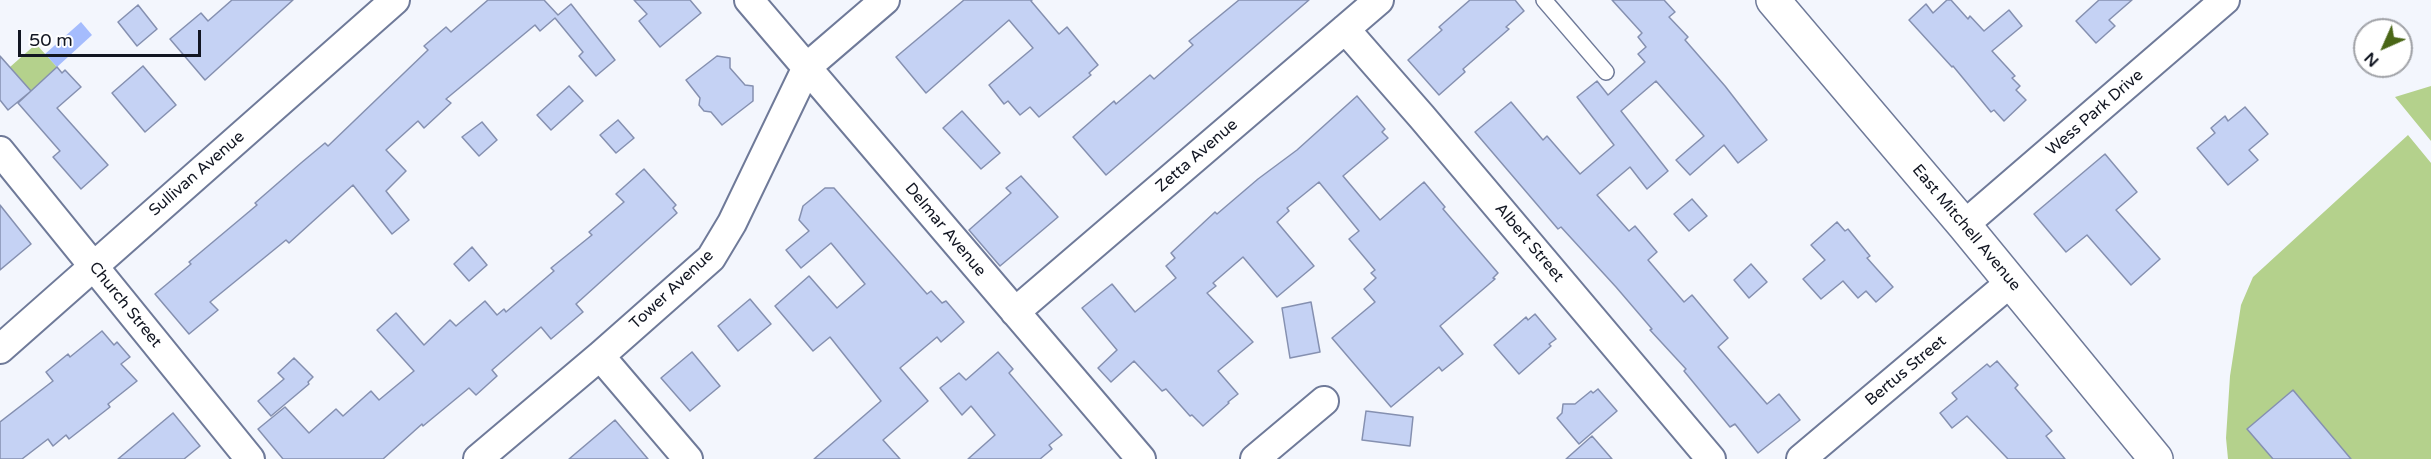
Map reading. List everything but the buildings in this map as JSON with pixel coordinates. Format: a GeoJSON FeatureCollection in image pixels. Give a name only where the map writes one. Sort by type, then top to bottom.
{"type":"FeatureCollection","features":[{"type":"Feature","properties":{"kind":"street","name":"Sullivan Avenue"},"geometry":{"type":"LineString","coordinates":[[0,349],[395,0]]}},
{"type":"Feature","properties":{"kind":"street","name":"Delmar Avenue"},"geometry":{"type":"LineString","coordinates":[[749,0],[1142,459]]}},
{"type":"Feature","properties":{"kind":"street","name":"Tower Avenue"},"geometry":{"type":"LineString","coordinates":[[478,459],[711,258],[732,223],[807,67],[885,0]]}},
{"type":"Feature","properties":{"kind":"street","name":"Zetta Avenue"},"geometry":{"type":"LineString","coordinates":[[1015,312],[1379,0]]}},
{"type":"Feature","properties":{"kind":"street","name":"East Mitchell Avenue"},"geometry":{"type":"LineString","coordinates":[[1773,0],[1964,225],[2156,459]]}},
{"type":"Feature","properties":{"kind":"street","name":"Wess Park Drive"},"geometry":{"type":"LineString","coordinates":[[1964,225],[2224,0]]}},
{"type":"Feature","properties":{"kind":"street","name":"Albert Street"},"geometry":{"type":"LineString","coordinates":[[1345,29],[1711,459]]}},
{"type":"Feature","properties":{"kind":"street","name":"Church Street"},"geometry":{"type":"LineString","coordinates":[[0,151],[250,459]]}},
{"type":"Feature","properties":{"kind":"street","name":"Bertus Street"},"geometry":{"type":"LineString","coordinates":[[1801,459],[2011,282]]}},
{"type":"Feature","properties":{"kind":"street"},"geometry":{"type":"LineString","coordinates":[[600,356],[688,459]]}},
{"type":"Feature","properties":{"kind":"street"},"geometry":{"type":"LineString","coordinates":[[1255,459],[1324,401]]}},
{"type":"Feature","properties":{"kind":"lane"},"geometry":{"type":"LineString","coordinates":[[1544,0],[1606,72]]}},
{"type":"Feature","properties":{"kind":"green space"},"geometry":{"type":"Polygon","coordinates":[[[36,44],[57,67],[31,91],[10,67],[36,44]]]}},
{"type":"Feature","properties":{"kind":"green space"},"geometry":{"type":"Polygon","coordinates":[[[2431,86],[2431,141],[2395,97],[2431,86]]]}},
{"type":"Feature","properties":{"kind":"green space"},"geometry":{"type":"Polygon","coordinates":[[[2408,135],[2431,163],[2431,459],[2228,459],[2226,438],[2230,376],[2241,305],[2253,277],[2408,135]]]}},
{"type":"Feature","properties":{"kind":"water"},"geometry":{"type":"Polygon","coordinates":[[[81,22],[92,35],[57,67],[45,54],[81,22]]]}}]}
